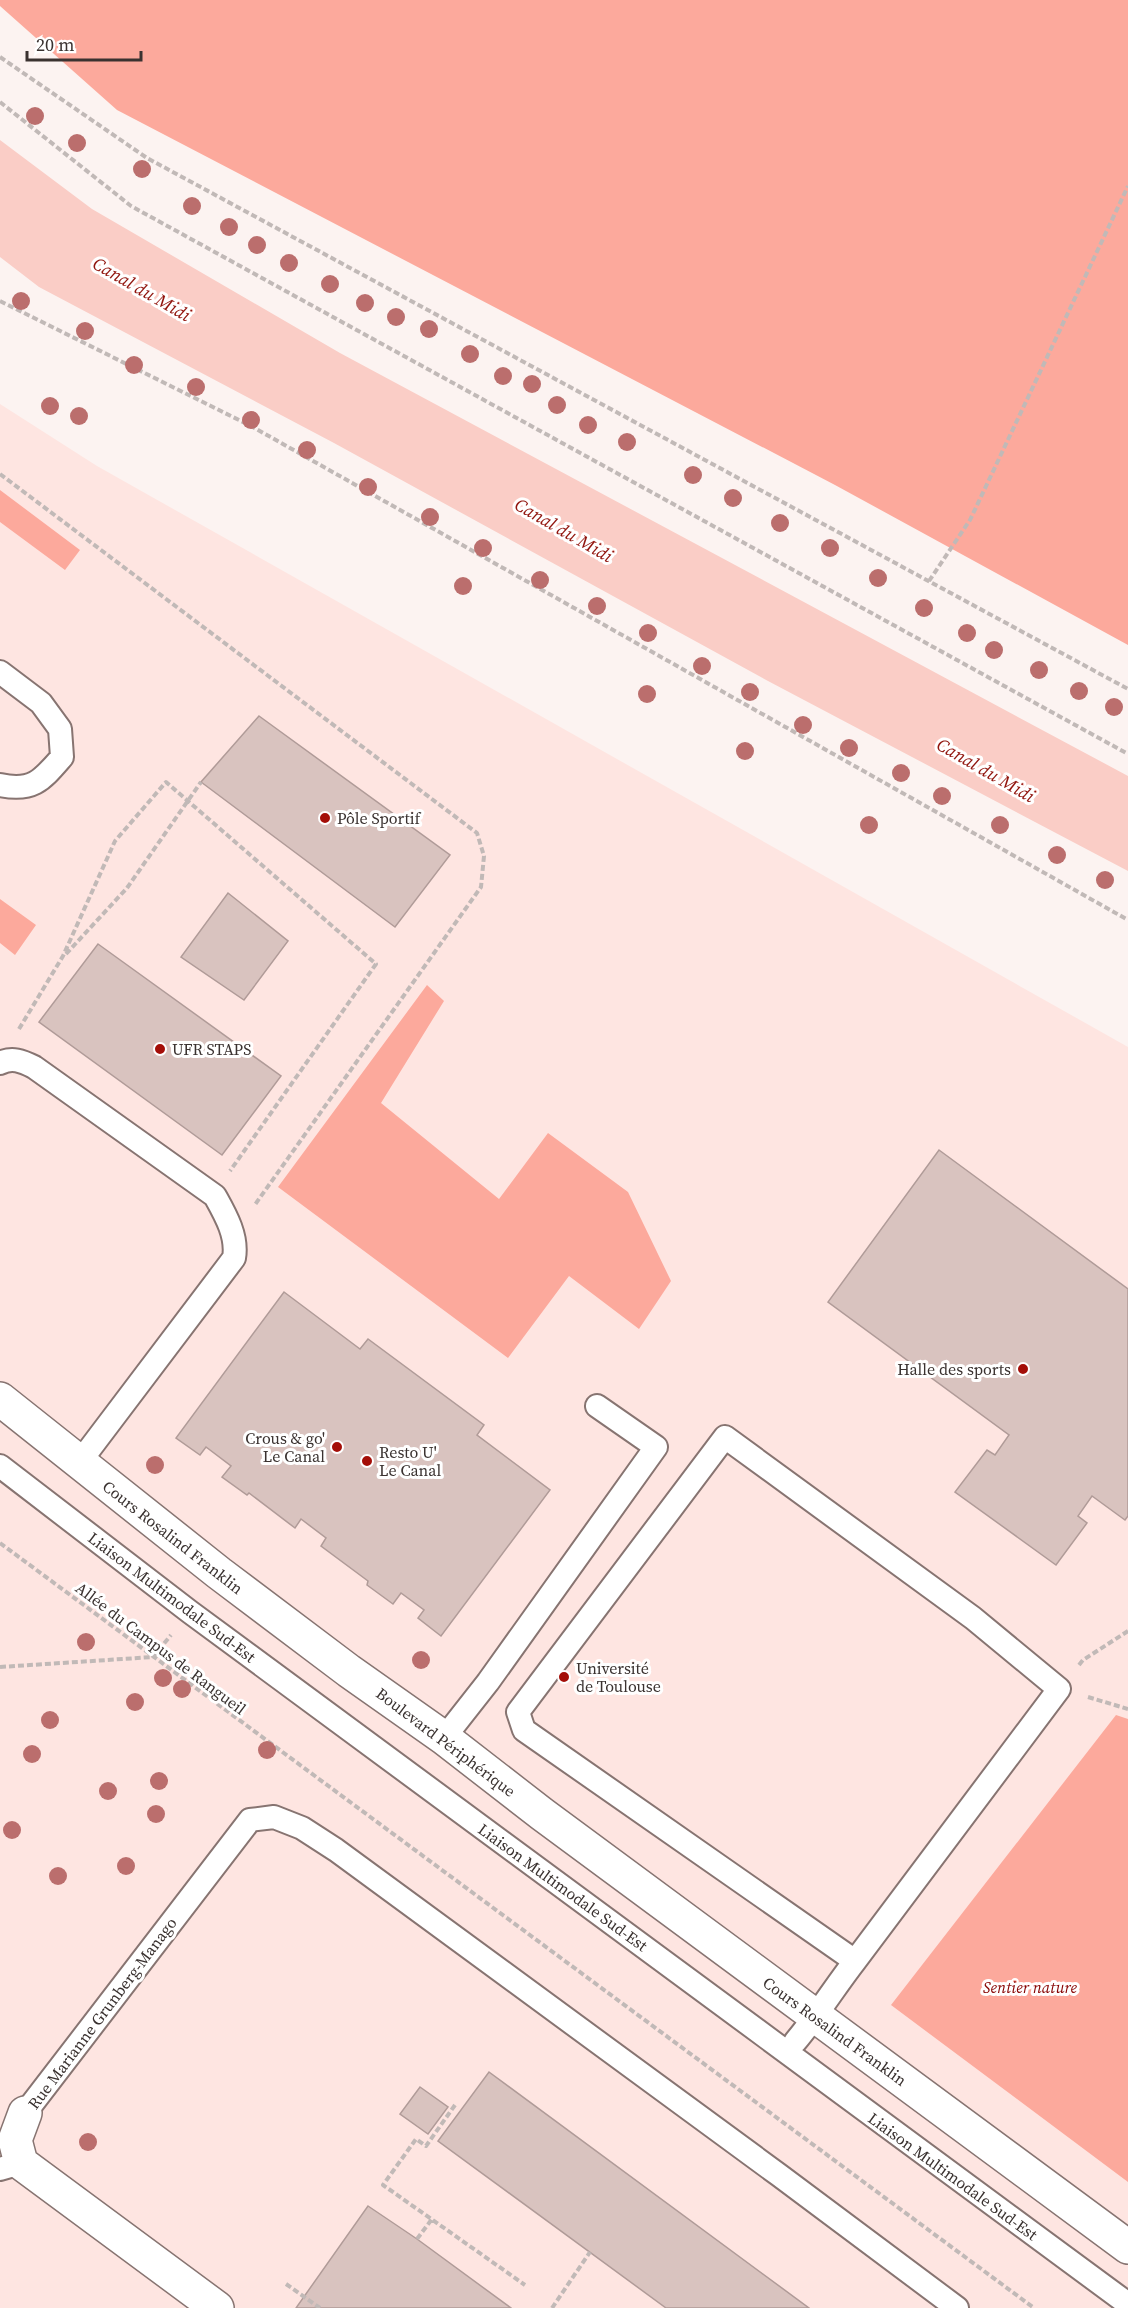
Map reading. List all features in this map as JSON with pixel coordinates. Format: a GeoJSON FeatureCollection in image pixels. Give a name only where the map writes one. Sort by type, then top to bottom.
{"type":"FeatureCollection","features":[{"type":"Feature","properties":{"kind":"street","name":"Cours Rosalind Franklin"},"geometry":{"type":"LineString","coordinates":[[0,1399],[219,1573],[349,1671]]}},
{"type":"Feature","properties":{"kind":"street","name":"Boulevard Périphérique"},"geometry":{"type":"LineString","coordinates":[[349,1671],[444,1738],[542,1814]]}},
{"type":"Feature","properties":{"kind":"street","name":"Cours Rosalind Franklin"},"geometry":{"type":"LineString","coordinates":[[542,1814],[1128,2247]]}},
{"type":"Feature","properties":{"kind":"street","name":"Rue Marianne Grunberg-Manago"},"geometry":{"type":"LineString","coordinates":[[25,2113],[15,2140],[10,2166],[217,2308]]}},
{"type":"Feature","properties":{"kind":"lane"},"geometry":{"type":"LineString","coordinates":[[0,672],[41,703],[60,729],[62,757],[42,780],[17,789],[0,785]]}},
{"type":"Feature","properties":{"kind":"lane"},"geometry":{"type":"LineString","coordinates":[[0,1063],[8,1059],[34,1066],[215,1196],[228,1221],[236,1248],[234,1258],[79,1462]]}},
{"type":"Feature","properties":{"kind":"lane"},"geometry":{"type":"LineString","coordinates":[[444,1738],[488,1682],[656,1447],[597,1406]]}},
{"type":"Feature","properties":{"kind":"lane"},"geometry":{"type":"LineString","coordinates":[[795,2042],[816,2017],[855,1961],[1059,1689],[974,1618],[725,1437],[518,1712],[524,1730],[855,1961]]}},
{"type":"Feature","properties":{"kind":"lane","name":"Liaison Multimodale Sud-Est"},"geometry":{"type":"LineString","coordinates":[[0,1466],[190,1612],[1128,2304]]}},
{"type":"Feature","properties":{"kind":"lane","name":"Rue Marianne Grunberg-Manago"},"geometry":{"type":"LineString","coordinates":[[25,2113],[250,1820],[274,1817],[302,1828],[336,1851],[957,2308]]}},
{"type":"Feature","properties":{"kind":"path"},"geometry":{"type":"LineString","coordinates":[[0,57],[139,154],[1128,689]]}},
{"type":"Feature","properties":{"kind":"path"},"geometry":{"type":"LineString","coordinates":[[0,102],[131,206],[1128,754]]}},
{"type":"Feature","properties":{"kind":"path"},"geometry":{"type":"LineString","coordinates":[[928,581],[970,520],[1128,186]]}},
{"type":"Feature","properties":{"kind":"path"},"geometry":{"type":"LineString","coordinates":[[0,301],[251,426],[1128,920]]}},
{"type":"Feature","properties":{"kind":"path"},"geometry":{"type":"LineString","coordinates":[[0,474],[477,833],[484,856],[481,887],[249,1213]]}},
{"type":"Feature","properties":{"kind":"path"},"geometry":{"type":"LineString","coordinates":[[18,1030],[63,956],[115,842],[166,782],[376,964],[226,1176]]}},
{"type":"Feature","properties":{"kind":"path"},"geometry":{"type":"LineString","coordinates":[[63,956],[127,888],[201,782]]}},
{"type":"Feature","properties":{"kind":"path","name":"Allée du Campus de Rangueil"},"geometry":{"type":"LineString","coordinates":[[0,1543],[1034,2308]]}},
{"type":"Feature","properties":{"kind":"path"},"geometry":{"type":"LineString","coordinates":[[0,1667],[153,1657],[175,1630]]}},
{"type":"Feature","properties":{"kind":"path"},"geometry":{"type":"LineString","coordinates":[[1128,1632],[1083,1660],[1059,1689],[1128,1709]]}},
{"type":"Feature","properties":{"kind":"path"},"geometry":{"type":"LineString","coordinates":[[455,2105],[426,2146],[416,2139],[383,2185],[525,2285]]}},
{"type":"Feature","properties":{"kind":"path"},"geometry":{"type":"LineString","coordinates":[[417,2239],[432,2219]]}},
{"type":"Feature","properties":{"kind":"path"},"geometry":{"type":"LineString","coordinates":[[552,2308],[590,2252]]}},
{"type":"Feature","properties":{"kind":"path"},"geometry":{"type":"LineString","coordinates":[[286,2284],[320,2308]]}},
{"type":"Feature","properties":{"kind":"shaded area","name":"Université de Toulouse"},"geometry":{"type":"Polygon","coordinates":[[[0,404],[97,466],[1128,1047],[1128,2308],[0,2308],[0,404]]]}},
{"type":"Feature","properties":{"kind":"green space"},"geometry":{"type":"Polygon","coordinates":[[[0,0],[1128,0],[1128,645],[835,485],[117,110],[0,6],[0,0]]]}},
{"type":"Feature","properties":{"kind":"green space"},"geometry":{"type":"Polygon","coordinates":[[[0,490],[80,550],[65,570],[0,522],[0,490]]]}},
{"type":"Feature","properties":{"kind":"green space"},"geometry":{"type":"Polygon","coordinates":[[[0,899],[36,925],[15,955],[0,943],[0,899]]]}},
{"type":"Feature","properties":{"kind":"green space"},"geometry":{"type":"Polygon","coordinates":[[[427,985],[444,1001],[381,1103],[499,1199],[548,1133],[628,1192],[671,1281],[639,1329],[569,1276],[508,1358],[278,1187],[427,985]]]}},
{"type":"Feature","properties":{"kind":"green space","name":"Sentier nature"},"geometry":{"type":"Polygon","coordinates":[[[1116,1715],[1128,1719],[1128,2182],[891,2005],[1116,1715]]]}},
{"type":"Feature","properties":{"kind":"water","name":"Canal du Midi"},"geometry":{"type":"Polygon","coordinates":[[[0,140],[92,209],[340,353],[1128,776],[1128,871],[768,681],[334,443],[39,287],[0,257],[0,140]]]}},
{"type":"Feature","properties":{"kind":"building","name":"Pôle Sportif"},"geometry":{"type":"Polygon","coordinates":[[[259,716],[450,855],[395,927],[201,782],[259,716]]]}},
{"type":"Feature","properties":{"kind":"building"},"geometry":{"type":"Polygon","coordinates":[[[228,893],[288,941],[244,1000],[181,957],[228,893]]]}},
{"type":"Feature","properties":{"kind":"building","name":"UFR STAPS"},"geometry":{"type":"Polygon","coordinates":[[[98,944],[281,1076],[222,1155],[39,1022],[98,944]]]}},
{"type":"Feature","properties":{"kind":"building","name":"Halle des sports"},"geometry":{"type":"Polygon","coordinates":[[[939,1150],[1128,1289],[1128,1516],[1125,1520],[1092,1496],[1078,1516],[1087,1523],[1056,1565],[955,1492],[987,1450],[995,1455],[1009,1435],[828,1302],[939,1150]]]}},
{"type":"Feature","properties":{"kind":"building","name":"Resto U' Le Canal"},"geometry":{"type":"Polygon","coordinates":[[[284,1292],[360,1349],[368,1339],[484,1425],[477,1435],[550,1490],[441,1636],[418,1618],[424,1610],[401,1593],[393,1604],[367,1585],[368,1581],[321,1546],[326,1538],[301,1519],[295,1528],[249,1493],[247,1495],[222,1477],[231,1466],[206,1447],[200,1455],[176,1438],[284,1292]]]}},
{"type":"Feature","properties":{"kind":"building"},"geometry":{"type":"Polygon","coordinates":[[[489,2072],[809,2308],[666,2308],[438,2141],[489,2072]]]}},
{"type":"Feature","properties":{"kind":"building"},"geometry":{"type":"Polygon","coordinates":[[[420,2087],[448,2107],[428,2134],[400,2114],[420,2087]]]}},
{"type":"Feature","properties":{"kind":"building"},"geometry":{"type":"Polygon","coordinates":[[[368,2206],[417,2239],[511,2308],[296,2308],[368,2206]]]}},
{"type":"Feature","properties":{"kind":"place","name":"Pôle Sportif"},"geometry":{"type":"Point","coordinates":[325,818]}},
{"type":"Feature","properties":{"kind":"place","name":"UFR STAPS"},"geometry":{"type":"Point","coordinates":[160,1049]}},
{"type":"Feature","properties":{"kind":"place","name":"Halle des sports"},"geometry":{"type":"Point","coordinates":[1023,1369]}},
{"type":"Feature","properties":{"kind":"place","name":"Crous & go' Le Canal"},"geometry":{"type":"Point","coordinates":[337,1447]}},
{"type":"Feature","properties":{"kind":"place","name":"Resto U' Le Canal"},"geometry":{"type":"Point","coordinates":[367,1461]}},
{"type":"Feature","properties":{"kind":"place","name":"Université de Toulouse"},"geometry":{"type":"Point","coordinates":[564,1677]}}]}
